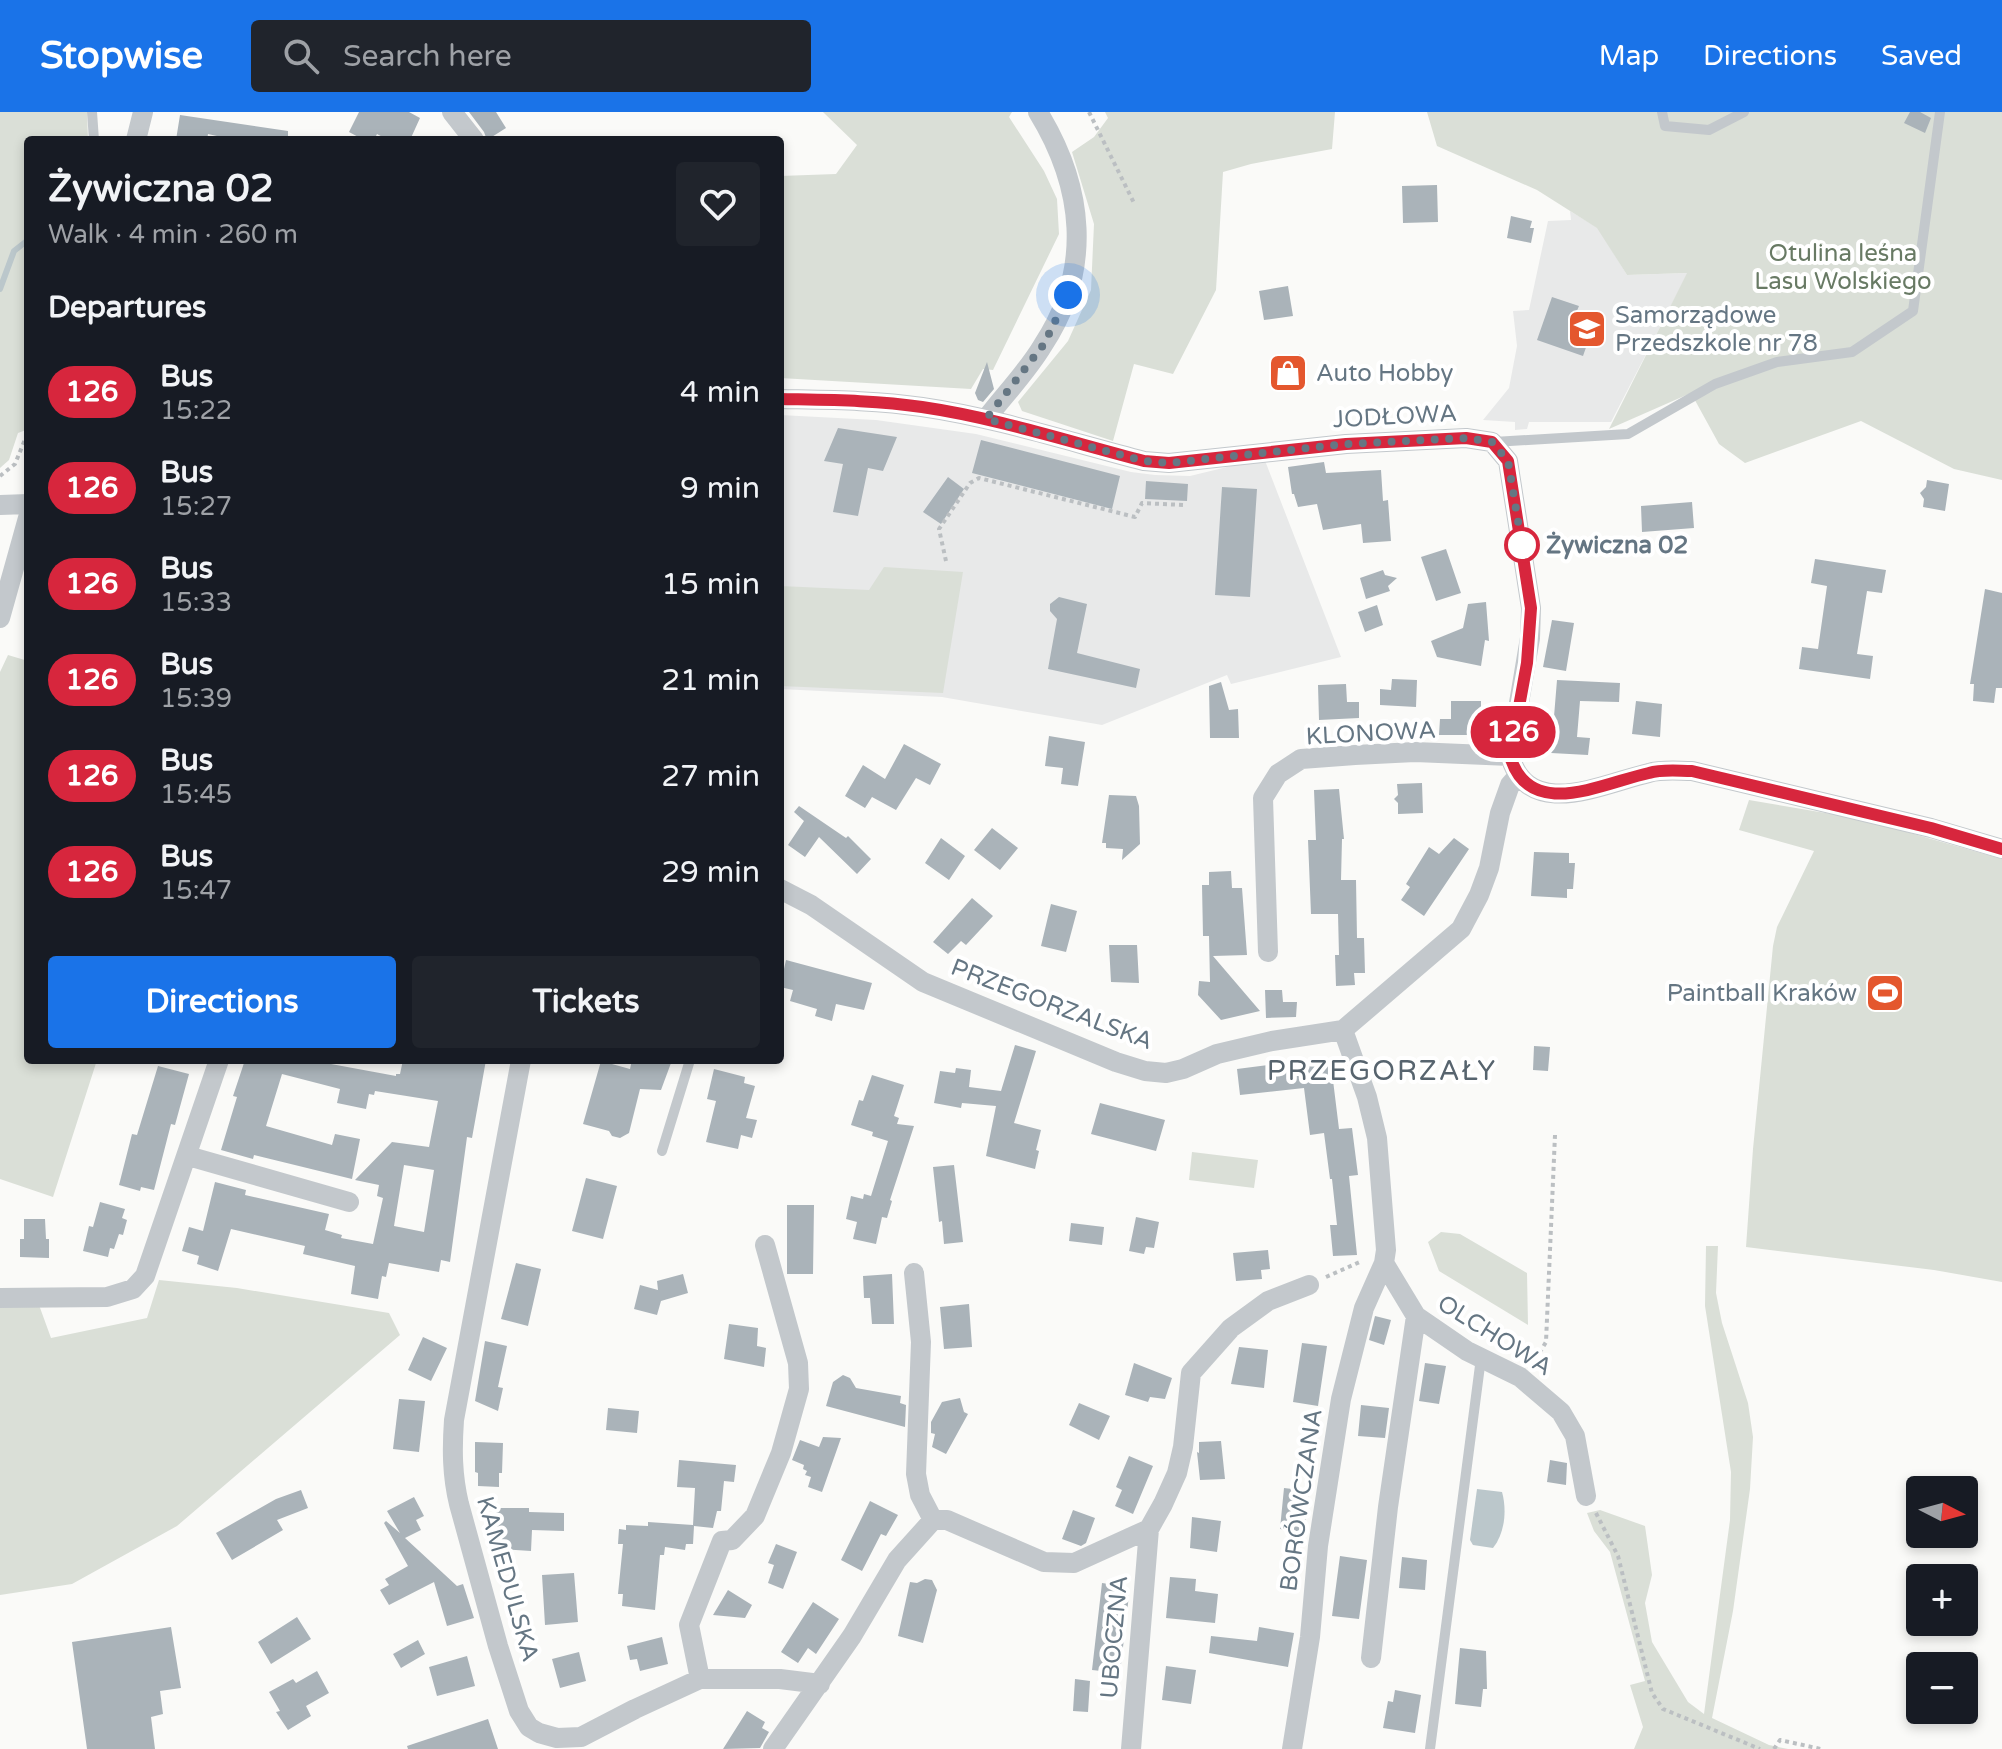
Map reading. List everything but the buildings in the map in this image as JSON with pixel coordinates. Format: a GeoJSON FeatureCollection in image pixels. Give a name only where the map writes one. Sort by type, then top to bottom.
{"type":"FeatureCollection","features":[{"type":"Feature","properties":{"kind":"street"},"geometry":{"type":"LineString","coordinates":[[137,136],[143,112]]}},
{"type":"Feature","properties":{"kind":"street"},"geometry":{"type":"LineString","coordinates":[[452,112],[471,136]]}},
{"type":"Feature","properties":{"kind":"street"},"geometry":{"type":"LineString","coordinates":[[986,419],[1031,364],[1056,324],[1068,295],[1074,266],[1078,219],[1072,186],[1059,151],[1038,112]]}},
{"type":"Feature","properties":{"kind":"street","name":"JODŁOWA"},"geometry":{"type":"LineString","coordinates":[[784,399],[866,401],[922,407],[986,419],[1144,461],[1169,463],[1361,443],[1466,438],[1492,442]]}},
{"type":"Feature","properties":{"kind":"street"},"geometry":{"type":"LineString","coordinates":[[1492,442],[1508,461],[1531,608],[1527,663],[1510,756],[1518,776],[1533,789],[1561,795],[1653,771],[1692,771],[1931,828],[2002,849]]}},
{"type":"Feature","properties":{"kind":"street"},"geometry":{"type":"LineString","coordinates":[[0,505],[24,504]]}},
{"type":"Feature","properties":{"kind":"street"},"geometry":{"type":"LineString","coordinates":[[0,618],[24,532]]}},
{"type":"Feature","properties":{"kind":"street","name":"KLONOWA"},"geometry":{"type":"LineString","coordinates":[[1268,952],[1263,798],[1278,774],[1301,759],[1415,752],[1510,756]]}},
{"type":"Feature","properties":{"kind":"street"},"geometry":{"type":"LineString","coordinates":[[1384,1263],[1386,1250],[1377,1138],[1367,1097],[1343,1030],[1461,929],[1479,895],[1489,868],[1500,813],[1510,785],[1518,776]]}},
{"type":"Feature","properties":{"kind":"street","name":"PRZEGORZALSKA"},"geometry":{"type":"LineString","coordinates":[[784,891],[811,905],[923,982],[1116,1062],[1145,1071],[1166,1073],[1217,1054],[1272,1041],[1343,1030]]}},
{"type":"Feature","properties":{"kind":"street"},"geometry":{"type":"LineString","coordinates":[[0,1298],[107,1297],[133,1289],[145,1276],[218,1064]]}},
{"type":"Feature","properties":{"kind":"street","name":"KAMEDULSKA"},"geometry":{"type":"LineString","coordinates":[[520,1064],[454,1420],[452,1451],[456,1492],[519,1711],[529,1727],[557,1738],[581,1737],[700,1679],[780,1679],[820,1684]]}},
{"type":"Feature","properties":{"kind":"street"},"geometry":{"type":"LineString","coordinates":[[188,1156],[349,1202]]}},
{"type":"Feature","properties":{"kind":"street"},"geometry":{"type":"LineString","coordinates":[[700,1679],[689,1625],[722,1541],[732,1540],[755,1516],[781,1453],[799,1389],[798,1363],[765,1245]]}},
{"type":"Feature","properties":{"kind":"street","name":"OLCHOWA"},"geometry":{"type":"LineString","coordinates":[[1384,1263],[1416,1316],[1467,1351],[1520,1377],[1561,1412],[1575,1436],[1586,1496]]}},
{"type":"Feature","properties":{"kind":"street","name":"BORÓWCZANA"},"geometry":{"type":"LineString","coordinates":[[1292,1749],[1341,1399],[1364,1308],[1384,1263]]}},
{"type":"Feature","properties":{"kind":"street"},"geometry":{"type":"LineString","coordinates":[[914,1273],[921,1342],[916,1474],[920,1495],[933,1520]]}},
{"type":"Feature","properties":{"kind":"street"},"geometry":{"type":"LineString","coordinates":[[773,1749],[820,1684],[897,1560],[933,1520],[947,1520],[1044,1562],[1061,1564],[1074,1563],[1149,1529],[1177,1473],[1191,1373],[1231,1328],[1268,1301],[1309,1285]]}},
{"type":"Feature","properties":{"kind":"street"},"geometry":{"type":"LineString","coordinates":[[1371,1658],[1388,1507],[1416,1316]]}},
{"type":"Feature","properties":{"kind":"street","name":"UBOCZNA"},"geometry":{"type":"LineString","coordinates":[[1131,1749],[1149,1529]]}},
{"type":"Feature","properties":{"kind":"lane"},"geometry":{"type":"LineString","coordinates":[[92,112],[94,136]]}},
{"type":"Feature","properties":{"kind":"lane"},"geometry":{"type":"LineString","coordinates":[[1662,112],[1665,126],[1709,130],[1744,112]]}},
{"type":"Feature","properties":{"kind":"lane"},"geometry":{"type":"LineString","coordinates":[[1492,442],[1628,434],[1715,384],[1764,366],[1852,352],[1913,311],[1940,112]]}},
{"type":"Feature","properties":{"kind":"lane"},"geometry":{"type":"LineString","coordinates":[[662,1151],[689,1064]]}},
{"type":"Feature","properties":{"kind":"lane"},"geometry":{"type":"LineString","coordinates":[[1430,1749],[1481,1358]]}},
{"type":"Feature","properties":{"kind":"path"},"geometry":{"type":"LineString","coordinates":[[1089,112],[1134,203]]}},
{"type":"Feature","properties":{"kind":"path"},"geometry":{"type":"LineString","coordinates":[[0,476],[11,469],[24,441]]}},
{"type":"Feature","properties":{"kind":"path"},"geometry":{"type":"LineString","coordinates":[[946,561],[939,529],[970,483],[979,478],[1135,517],[1142,503],[1183,505]]}},
{"type":"Feature","properties":{"kind":"path"},"geometry":{"type":"LineString","coordinates":[[1516,1360],[1536,1359],[1546,1342],[1555,1135]]}},
{"type":"Feature","properties":{"kind":"path"},"geometry":{"type":"LineString","coordinates":[[1309,1285],[1349,1267]]}},
{"type":"Feature","properties":{"kind":"path"},"geometry":{"type":"LineString","coordinates":[[1586,1496],[1618,1556],[1652,1693],[1663,1709],[1760,1749]]}},
{"type":"Feature","properties":{"kind":"path"},"geometry":{"type":"LineString","coordinates":[[1774,1749],[1780,1740],[1821,1749]]}},
{"type":"Feature","properties":{"kind":"shaded area","name":"Samorządowe Przedszkole nr 78"},"geometry":{"type":"Polygon","coordinates":[[[1570,211],[1598,228],[1627,275],[1688,273],[1611,422],[1529,422],[1527,429],[1515,430],[1515,422],[1483,420],[1509,388],[1517,346],[1513,311],[1529,310],[1548,221],[1571,220],[1570,211]]]}},
{"type":"Feature","properties":{"kind":"shaded area"},"geometry":{"type":"Polygon","coordinates":[[[784,415],[876,420],[976,434],[1131,472],[1155,475],[1190,476],[1264,458],[1341,657],[1231,684],[1227,675],[1102,725],[942,697],[784,689],[784,415]]]}},
{"type":"Feature","properties":{"kind":"shaded area"},"geometry":{"type":"Polygon","coordinates":[[[1477,1489],[1502,1492],[1504,1521],[1493,1548],[1473,1545],[1470,1540],[1477,1489]]]}},
{"type":"Feature","properties":{"kind":"green space"},"geometry":{"type":"Polygon","coordinates":[[[0,112],[87,112],[88,136],[24,136],[24,431],[18,433],[9,460],[0,468],[0,112]]]}},
{"type":"Feature","properties":{"kind":"green space"},"geometry":{"type":"Polygon","coordinates":[[[823,112],[1012,112],[1009,117],[1044,171],[1057,199],[1059,234],[993,370],[983,369],[971,389],[784,378],[784,176],[836,174],[857,145],[823,112]]]}},
{"type":"Feature","properties":{"kind":"green space"},"geometry":{"type":"Polygon","coordinates":[[[1105,112],[1335,112],[1332,149],[1223,172],[1216,290],[1173,374],[1134,364],[1113,441],[1022,411],[1018,402],[1068,341],[1091,290],[1094,224],[1072,152],[1094,137],[1108,118],[1105,112]]]}},
{"type":"Feature","properties":{"kind":"green space","name":"Otulina leśna Lasu Wolskiego"},"geometry":{"type":"Polygon","coordinates":[[[1427,112],[2002,112],[2002,480],[1954,469],[1861,421],[1745,463],[1719,444],[1691,393],[1609,429],[1687,273],[1627,275],[1597,228],[1537,190],[1437,146],[1427,112]]]}},
{"type":"Feature","properties":{"kind":"green space"},"geometry":{"type":"Polygon","coordinates":[[[884,567],[963,572],[943,693],[784,686],[784,586],[869,590],[884,567]]]}},
{"type":"Feature","properties":{"kind":"green space"},"geometry":{"type":"Polygon","coordinates":[[[8,655],[24,660],[24,1064],[96,1064],[53,1197],[0,1179],[0,672],[8,655]]]}},
{"type":"Feature","properties":{"kind":"green space"},"geometry":{"type":"Polygon","coordinates":[[[1749,800],[1861,819],[2002,859],[2002,1282],[1934,1270],[1746,1247],[1773,946],[1777,927],[1814,851],[1739,830],[1749,800]]]}},
{"type":"Feature","properties":{"kind":"green space"},"geometry":{"type":"Polygon","coordinates":[[[1192,1152],[1258,1160],[1254,1188],[1189,1180],[1192,1152]]]}},
{"type":"Feature","properties":{"kind":"green space"},"geometry":{"type":"Polygon","coordinates":[[[1441,1232],[1460,1234],[1527,1273],[1528,1325],[1439,1271],[1428,1242],[1441,1232]]]}},
{"type":"Feature","properties":{"kind":"green space"},"geometry":{"type":"Polygon","coordinates":[[[1706,1246],[1718,1246],[1716,1293],[1722,1323],[1748,1403],[1753,1437],[1750,1489],[1733,1611],[1712,1718],[1769,1745],[1788,1749],[1634,1749],[1643,1727],[1630,1685],[1645,1681],[1610,1552],[1594,1531],[1587,1513],[1600,1510],[1645,1526],[1652,1575],[1645,1603],[1652,1642],[1688,1702],[1704,1714],[1730,1520],[1731,1472],[1705,1306],[1706,1246]]]}},
{"type":"Feature","properties":{"kind":"green space"},"geometry":{"type":"Polygon","coordinates":[[[159,1280],[237,1288],[389,1313],[400,1335],[177,1526],[72,1584],[0,1595],[0,1304],[39,1305],[51,1338],[147,1318],[159,1280]]]}},
{"type":"Feature","properties":{"kind":"waterway"},"geometry":{"type":"LineString","coordinates":[[0,289],[14,251],[24,243]]}},
{"type":"Feature","properties":{"kind":"bus line","name":"126"},"geometry":{"type":"LineString","coordinates":[[784,399],[866,401],[922,407],[986,419],[1144,461],[1169,463],[1322,445],[1466,438],[1492,442],[1508,461],[1531,608],[1527,663],[1510,756],[1513,767],[1524,783],[1533,789],[1561,795],[1653,771],[1692,771],[1931,828],[2002,849]]}},
{"type":"Feature","properties":{"kind":"place","name":"Samorządowe Przedszkole nr 78"},"geometry":{"type":"Point","coordinates":[1587,329]}},
{"type":"Feature","properties":{"kind":"place","name":"Auto Hobby"},"geometry":{"type":"Point","coordinates":[1288,373]}},
{"type":"Feature","properties":{"kind":"place","name":"Żywiczna 02"},"geometry":{"type":"Point","coordinates":[1522,545]}},
{"type":"Feature","properties":{"kind":"place","name":"Paintball Kraków"},"geometry":{"type":"Point","coordinates":[1885,993]}},
{"type":"Feature","properties":{"kind":"district","name":"PRZEGORZAŁY"},"geometry":{"type":"Point","coordinates":[1382,1070]}},
{"type":"Feature","properties":{"kind":"route"},"geometry":{"type":"LineString","coordinates":[[1068,295],[1056,324],[1031,364],[986,419],[1144,461],[1169,463],[1322,445],[1466,438],[1492,442],[1508,461],[1522,545]]}}]}
